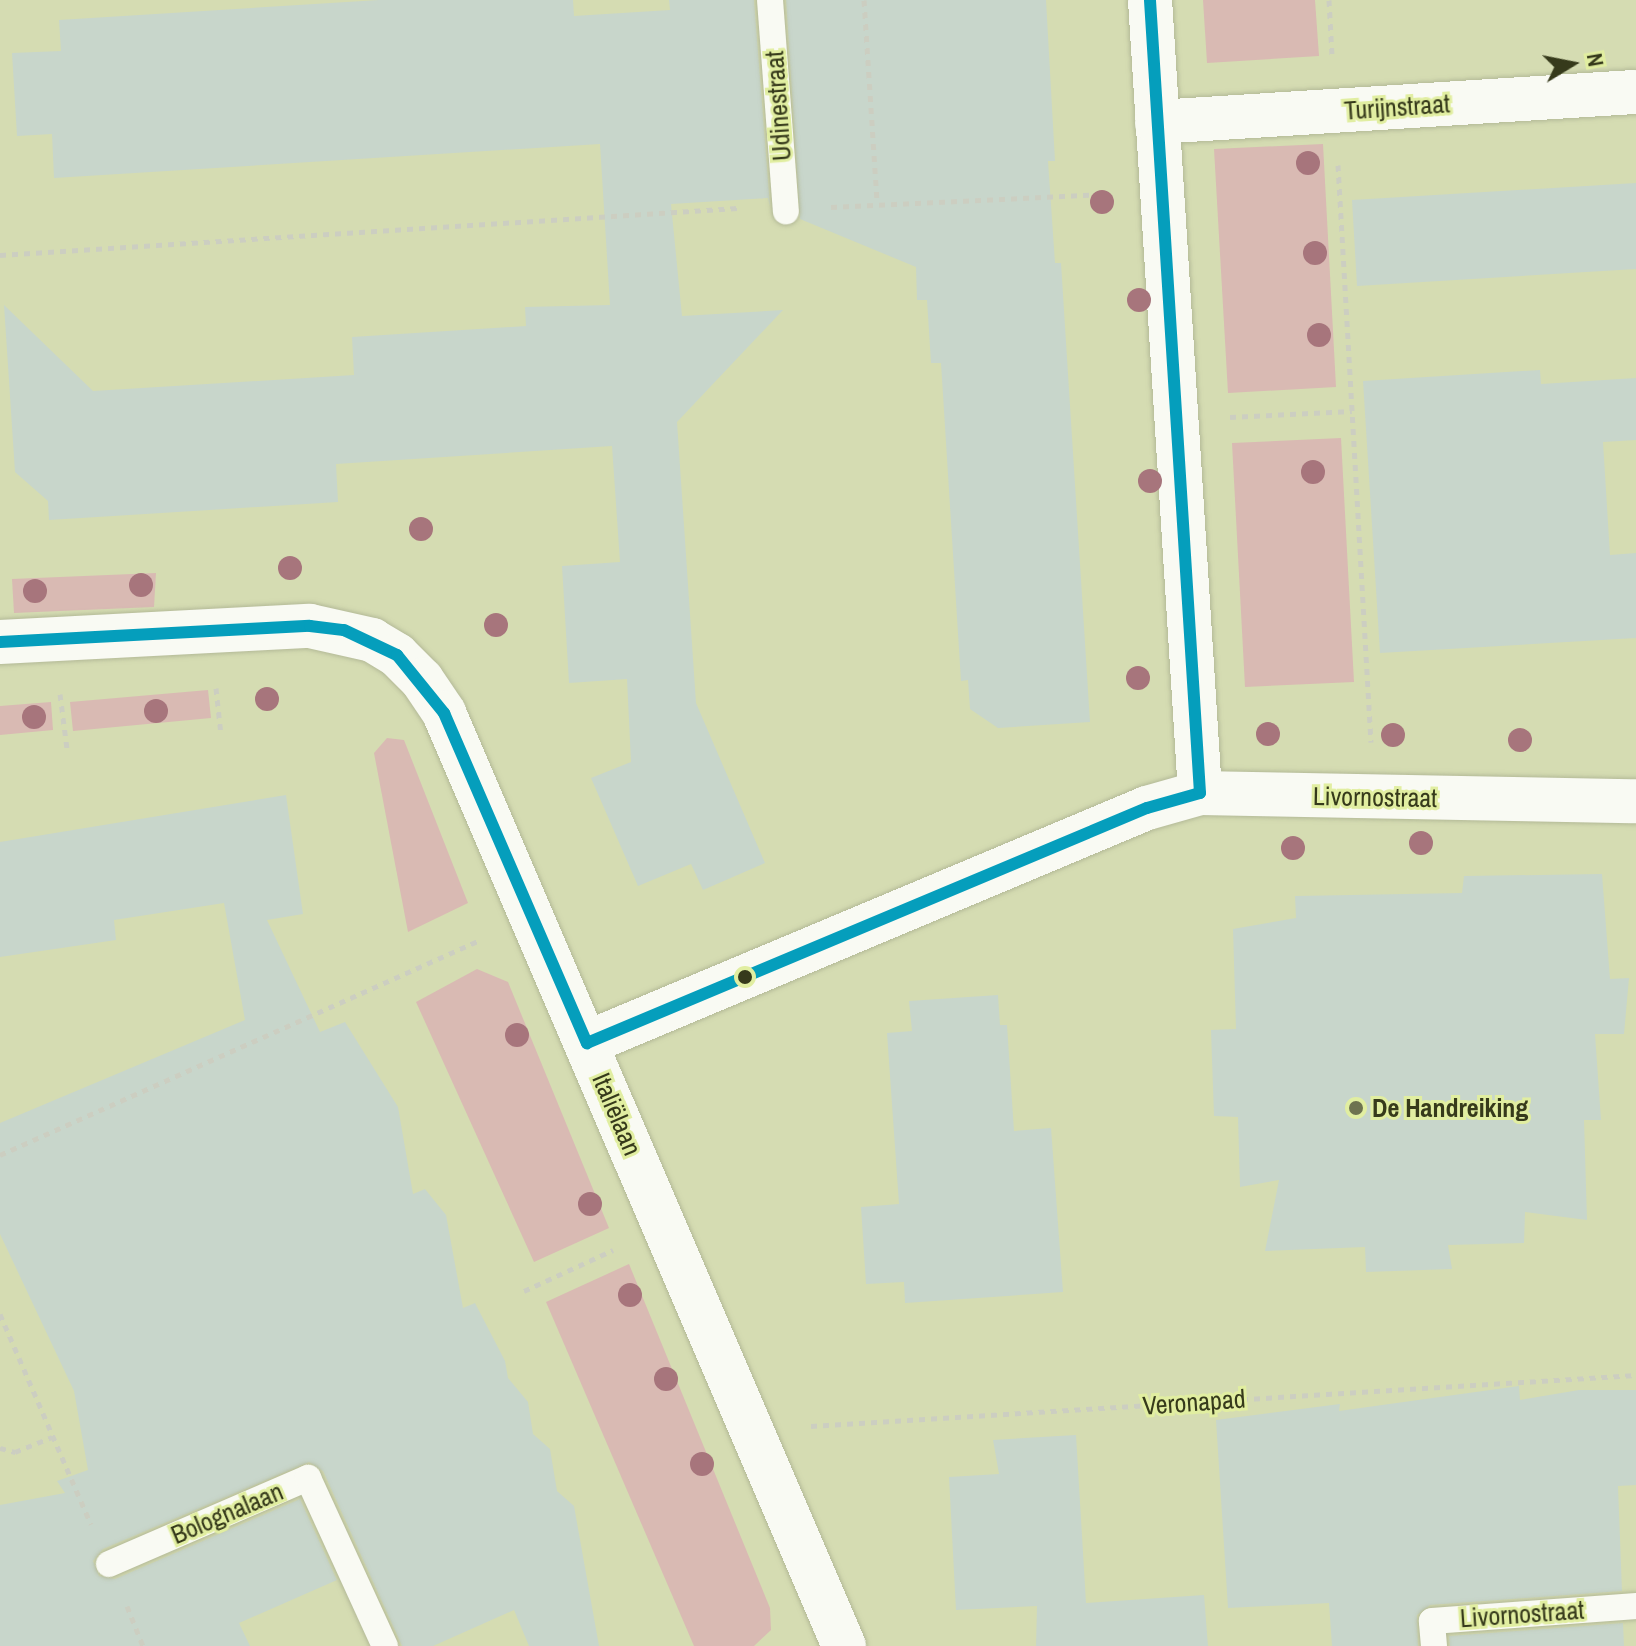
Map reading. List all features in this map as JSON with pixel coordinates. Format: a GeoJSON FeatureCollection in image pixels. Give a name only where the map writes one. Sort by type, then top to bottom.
{"type":"FeatureCollection","features":[{"type":"Feature","properties":{"kind":"street"},"geometry":{"type":"LineString","coordinates":[[1150,0],[1200,793]]}},
{"type":"Feature","properties":{"kind":"street","name":"Turijnstraat"},"geometry":{"type":"LineString","coordinates":[[1157,122],[1636,92]]}},
{"type":"Feature","properties":{"kind":"street","name":"Italiëlaan"},"geometry":{"type":"LineString","coordinates":[[0,642],[310,626],[372,640],[405,663],[444,713],[844,1646]]}},
{"type":"Feature","properties":{"kind":"street","name":"Livornostraat"},"geometry":{"type":"LineString","coordinates":[[587,1043],[1147,808],[1200,793],[1636,801]]}},
{"type":"Feature","properties":{"kind":"lane","name":"Udinestraat"},"geometry":{"type":"LineString","coordinates":[[770,0],[786,211]]}},
{"type":"Feature","properties":{"kind":"lane","name":"Bolognalaan"},"geometry":{"type":"LineString","coordinates":[[109,1564],[308,1478],[385,1646]]}},
{"type":"Feature","properties":{"kind":"lane","name":"Livornostraat"},"geometry":{"type":"LineString","coordinates":[[1434,1646],[1432,1621],[1636,1606]]}},
{"type":"Feature","properties":{"kind":"path"},"geometry":{"type":"LineString","coordinates":[[864,0],[877,203]]}},
{"type":"Feature","properties":{"kind":"path"},"geometry":{"type":"LineString","coordinates":[[1329,0],[1374,797]]}},
{"type":"Feature","properties":{"kind":"path"},"geometry":{"type":"LineString","coordinates":[[0,255],[736,207],[786,211],[877,203],[1162,193]]}},
{"type":"Feature","properties":{"kind":"path"},"geometry":{"type":"LineString","coordinates":[[1176,420],[1352,411]]}},
{"type":"Feature","properties":{"kind":"path"},"geometry":{"type":"LineString","coordinates":[[0,1155],[531,916]]}},
{"type":"Feature","properties":{"kind":"path"},"geometry":{"type":"LineString","coordinates":[[524,1291],[664,1226]]}},
{"type":"Feature","properties":{"kind":"path"},"geometry":{"type":"LineString","coordinates":[[0,1314],[143,1646]]}},
{"type":"Feature","properties":{"kind":"path","name":"Veronapad"},"geometry":{"type":"LineString","coordinates":[[752,1429],[1636,1375]]}},
{"type":"Feature","properties":{"kind":"path"},"geometry":{"type":"LineString","coordinates":[[0,1448],[15,1452],[52,1437]]}},
{"type":"Feature","properties":{"kind":"shaded area"},"geometry":{"type":"Polygon","coordinates":[[[1203,0],[1315,0],[1319,56],[1207,63],[1203,0]]]}},
{"type":"Feature","properties":{"kind":"shaded area"},"geometry":{"type":"Polygon","coordinates":[[[1323,144],[1336,387],[1228,393],[1214,149],[1323,144]]]}},
{"type":"Feature","properties":{"kind":"shaded area"},"geometry":{"type":"Polygon","coordinates":[[[1341,438],[1354,682],[1245,687],[1232,443],[1341,438]]]}},
{"type":"Feature","properties":{"kind":"shaded area"},"geometry":{"type":"Polygon","coordinates":[[[156,573],[154,607],[14,613],[12,579],[156,573]]]}},
{"type":"Feature","properties":{"kind":"shaded area"},"geometry":{"type":"Polygon","coordinates":[[[208,690],[211,718],[73,731],[70,702],[208,690]]]}},
{"type":"Feature","properties":{"kind":"shaded area"},"geometry":{"type":"Polygon","coordinates":[[[51,702],[53,730],[0,735],[0,706],[51,702]]]}},
{"type":"Feature","properties":{"kind":"shaded area"},"geometry":{"type":"Polygon","coordinates":[[[387,738],[404,740],[468,903],[408,932],[374,753],[387,738]]]}},
{"type":"Feature","properties":{"kind":"shaded area"},"geometry":{"type":"Polygon","coordinates":[[[477,969],[508,982],[609,1228],[534,1262],[416,1002],[477,969]]]}},
{"type":"Feature","properties":{"kind":"shaded area"},"geometry":{"type":"Polygon","coordinates":[[[629,1264],[770,1608],[771,1630],[754,1646],[694,1646],[546,1302],[629,1264]]]}},
{"type":"Feature","properties":{"kind":"building"},"geometry":{"type":"Polygon","coordinates":[[[379,0],[573,0],[574,16],[670,10],[669,0],[754,0],[770,206],[768,198],[671,204],[682,316],[783,310],[677,422],[696,703],[765,863],[703,890],[691,864],[638,886],[591,778],[631,762],[627,679],[569,683],[562,566],[620,562],[612,446],[336,464],[338,502],[49,520],[48,501],[15,472],[4,305],[93,391],[354,375],[352,337],[526,326],[525,307],[610,305],[600,144],[54,178],[52,134],[17,136],[12,53],[61,51],[59,20],[379,0]]]}},
{"type":"Feature","properties":{"kind":"building"},"geometry":{"type":"Polygon","coordinates":[[[786,0],[1046,0],[1055,161],[1048,161],[1055,263],[1061,263],[1090,722],[998,728],[970,709],[968,680],[961,681],[941,363],[931,363],[927,300],[917,300],[916,267],[800,219],[786,0]]]}},
{"type":"Feature","properties":{"kind":"building"},"geometry":{"type":"Polygon","coordinates":[[[1636,183],[1636,269],[1357,286],[1352,200],[1636,183]]]}},
{"type":"Feature","properties":{"kind":"building"},"geometry":{"type":"Polygon","coordinates":[[[1540,370],[1541,384],[1636,378],[1636,440],[1603,442],[1610,555],[1636,553],[1636,638],[1380,653],[1363,381],[1540,370]]]}},
{"type":"Feature","properties":{"kind":"building"},"geometry":{"type":"Polygon","coordinates":[[[286,795],[303,914],[267,920],[320,1032],[345,1022],[398,1107],[413,1194],[425,1189],[446,1215],[463,1308],[475,1303],[505,1361],[508,1378],[528,1402],[533,1434],[550,1449],[557,1491],[574,1506],[599,1646],[529,1646],[514,1610],[433,1646],[402,1646],[323,1471],[309,1462],[103,1549],[93,1561],[99,1576],[115,1579],[300,1499],[337,1580],[239,1623],[250,1646],[0,1646],[0,1505],[65,1493],[57,1481],[88,1470],[74,1391],[0,1234],[0,1123],[245,1020],[224,903],[114,920],[116,940],[0,957],[0,842],[286,795]]]}},
{"type":"Feature","properties":{"kind":"building"},"geometry":{"type":"Polygon","coordinates":[[[1602,874],[1610,979],[1629,978],[1624,1034],[1595,1034],[1601,1120],[1584,1120],[1587,1220],[1525,1212],[1524,1243],[1448,1245],[1452,1269],[1366,1272],[1365,1247],[1265,1251],[1279,1180],[1240,1187],[1238,1117],[1214,1116],[1211,1030],[1236,1029],[1233,929],[1296,918],[1295,896],[1462,893],[1464,876],[1602,874]]]}},
{"type":"Feature","properties":{"kind":"building"},"geometry":{"type":"Polygon","coordinates":[[[998,995],[1000,1025],[1007,1025],[1014,1131],[1051,1128],[1063,1292],[905,1303],[904,1282],[866,1284],[861,1207],[899,1204],[887,1033],[912,1031],[909,1001],[998,995]]]}},
{"type":"Feature","properties":{"kind":"building"},"geometry":{"type":"Polygon","coordinates":[[[1519,1386],[1520,1400],[1579,1390],[1636,1390],[1636,1485],[1618,1486],[1622,1591],[1430,1605],[1417,1615],[1418,1646],[1332,1646],[1329,1603],[1228,1608],[1216,1420],[1340,1404],[1339,1411],[1519,1386]]]}},
{"type":"Feature","properties":{"kind":"building"},"geometry":{"type":"Polygon","coordinates":[[[1076,1435],[1086,1603],[1204,1595],[1208,1646],[1036,1646],[1037,1606],[956,1610],[949,1477],[999,1474],[993,1440],[1076,1435]]]}},
{"type":"Feature","properties":{"kind":"building"},"geometry":{"type":"Polygon","coordinates":[[[1623,1623],[1624,1646],[1450,1646],[1449,1636],[1623,1623]]]}},
{"type":"Feature","properties":{"kind":"transit line"},"geometry":{"type":"LineString","coordinates":[[0,642],[310,626],[344,630],[397,655],[444,713],[587,1043],[1147,808],[1200,793],[1150,0]]}},
{"type":"Feature","properties":{"kind":"place","name":"De Handreiking"},"geometry":{"type":"Point","coordinates":[1356,1108]}}]}
